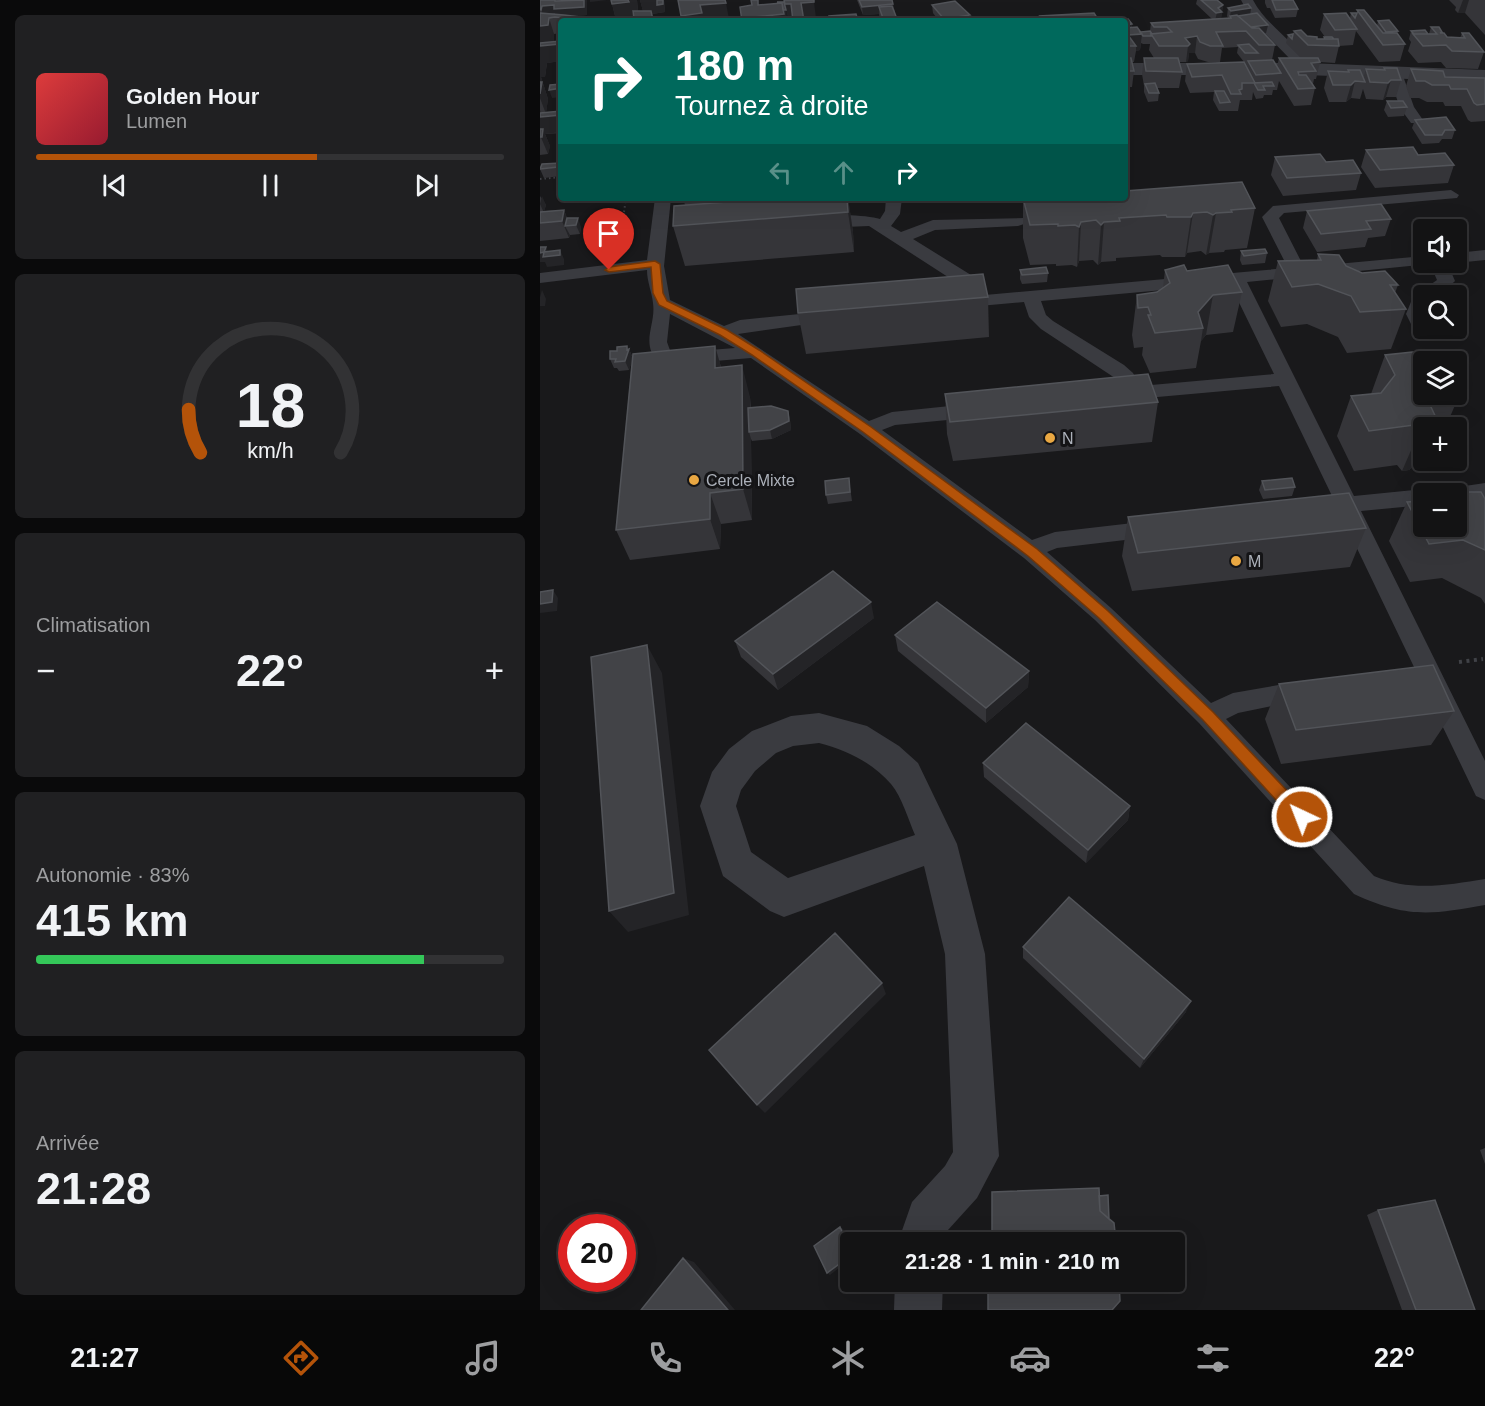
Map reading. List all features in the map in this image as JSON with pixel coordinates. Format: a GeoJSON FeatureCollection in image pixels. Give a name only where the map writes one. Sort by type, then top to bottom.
{"type":"FeatureCollection","features":[{"type":"Feature","properties":{"kind":"street"},"geometry":{"type":"LineString","coordinates":[[1128,69],[1303,69],[1485,76]]}},
{"type":"Feature","properties":{"kind":"street"},"geometry":{"type":"LineString","coordinates":[[924,1232],[928,1218],[961,1182],[976,1156],[964,954],[938,844],[905,774],[886,757],[855,737],[819,728],[791,731],[764,742],[742,760],[724,783],[718,806],[736,863],[784,898],[938,844]]}},
{"type":"Feature","properties":{"kind":"street"},"geometry":{"type":"LineString","coordinates":[[918,1310],[919,1292]]}},
{"type":"Feature","properties":{"kind":"lane"},"geometry":{"type":"LineString","coordinates":[[1247,0],[1255,16],[1300,63],[1303,69]]}},
{"type":"Feature","properties":{"kind":"lane"},"geometry":{"type":"LineString","coordinates":[[1395,73],[1407,108],[1416,120]]}},
{"type":"Feature","properties":{"kind":"lane"},"geometry":{"type":"LineString","coordinates":[[1298,271],[1270,217],[1279,209],[1451,195]]}},
{"type":"Feature","properties":{"kind":"lane"},"geometry":{"type":"LineString","coordinates":[[663,201],[665,236],[655,264],[658,293],[662,303],[657,348],[661,356],[667,359],[755,352]]}},
{"type":"Feature","properties":{"kind":"lane"},"geometry":{"type":"LineString","coordinates":[[881,226],[892,218],[895,212],[894,201]]}},
{"type":"Feature","properties":{"kind":"lane"},"geometry":{"type":"LineString","coordinates":[[802,225],[861,220],[874,222],[965,279],[973,286],[978,301]]}},
{"type":"Feature","properties":{"kind":"lane"},"geometry":{"type":"LineString","coordinates":[[900,238],[933,225],[1018,221]]}},
{"type":"Feature","properties":{"kind":"lane"},"geometry":{"type":"LineString","coordinates":[[1467,257],[1485,255]]}},
{"type":"Feature","properties":{"kind":"lane"},"geometry":{"type":"LineString","coordinates":[[942,304],[1031,298],[1413,262]]}},
{"type":"Feature","properties":{"kind":"lane"},"geometry":{"type":"LineString","coordinates":[[540,278],[655,264]]}},
{"type":"Feature","properties":{"kind":"lane"},"geometry":{"type":"LineString","coordinates":[[1236,277],[1485,788]]}},
{"type":"Feature","properties":{"kind":"lane"},"geometry":{"type":"LineString","coordinates":[[1031,298],[1038,317],[1118,369],[1126,376],[1133,393]]}},
{"type":"Feature","properties":{"kind":"lane"},"geometry":{"type":"LineString","coordinates":[[662,303],[724,333],[755,352],[867,429],[1032,552],[1103,614],[1208,716],[1364,885],[1385,896],[1408,901],[1431,901],[1485,892]]}},
{"type":"Feature","properties":{"kind":"lane"},"geometry":{"type":"LineString","coordinates":[[724,333],[740,326],[847,314]]}},
{"type":"Feature","properties":{"kind":"lane"},"geometry":{"type":"LineString","coordinates":[[1110,396],[1286,379]]}},
{"type":"Feature","properties":{"kind":"lane"},"geometry":{"type":"LineString","coordinates":[[867,429],[892,419],[995,408]]}},
{"type":"Feature","properties":{"kind":"lane"},"geometry":{"type":"LineString","coordinates":[[1467,492],[1485,490]]}},
{"type":"Feature","properties":{"kind":"lane"},"geometry":{"type":"LineString","coordinates":[[1311,509],[1413,497]]}},
{"type":"Feature","properties":{"kind":"lane"},"geometry":{"type":"LineString","coordinates":[[1032,552],[1041,545],[1055,540],[1183,525]]}},
{"type":"Feature","properties":{"kind":"lane"},"geometry":{"type":"LineString","coordinates":[[1208,716],[1233,703],[1325,687]]}},
{"type":"Feature","properties":{"kind":"path"},"geometry":{"type":"LineString","coordinates":[[540,179],[558,177]]}},
{"type":"Feature","properties":{"kind":"path"},"geometry":{"type":"LineString","coordinates":[[619,249],[626,201]]}},
{"type":"Feature","properties":{"kind":"path"},"geometry":{"type":"LineString","coordinates":[[1427,669],[1483,659]]}},
{"type":"Feature","properties":{"kind":"building"},"geometry":{"type":"Polygon","coordinates":[[[540,0],[584,0],[584,7],[554,9],[554,5],[542,6],[541,10],[540,0]]]}},
{"type":"Feature","properties":{"kind":"building"},"geometry":{"type":"Polygon","coordinates":[[[611,0],[628,0],[629,2],[612,4],[611,0]]]}},
{"type":"Feature","properties":{"kind":"building"},"geometry":{"type":"Polygon","coordinates":[[[657,0],[663,0],[663,4],[657,5],[657,0]]]}},
{"type":"Feature","properties":{"kind":"building"},"geometry":{"type":"Polygon","coordinates":[[[678,0],[725,0],[726,3],[700,5],[702,13],[681,16],[678,0]]]}},
{"type":"Feature","properties":{"kind":"building"},"geometry":{"type":"Polygon","coordinates":[[[751,0],[758,0],[758,5],[782,3],[784,14],[742,18],[740,7],[752,5],[751,0]]]}},
{"type":"Feature","properties":{"kind":"building"},"geometry":{"type":"Polygon","coordinates":[[[784,0],[814,0],[814,2],[801,3],[804,18],[793,18],[791,4],[785,4],[784,0]]]}},
{"type":"Feature","properties":{"kind":"building"},"geometry":{"type":"Polygon","coordinates":[[[859,0],[892,0],[893,4],[862,7],[859,0]]]}},
{"type":"Feature","properties":{"kind":"building"},"geometry":{"type":"Polygon","coordinates":[[[1201,0],[1217,0],[1223,5],[1218,8],[1222,12],[1216,13],[1201,0]]]}},
{"type":"Feature","properties":{"kind":"building"},"geometry":{"type":"Polygon","coordinates":[[[1272,0],[1293,0],[1298,9],[1276,10],[1272,0]]]}},
{"type":"Feature","properties":{"kind":"building"},"geometry":{"type":"Polygon","coordinates":[[[955,1],[970,15],[943,18],[932,5],[955,1]]]}},
{"type":"Feature","properties":{"kind":"building"},"geometry":{"type":"Polygon","coordinates":[[[777,2],[784,2],[786,10],[783,10],[782,3],[777,2]]]}},
{"type":"Feature","properties":{"kind":"building"},"geometry":{"type":"Polygon","coordinates":[[[1248,4],[1251,8],[1231,11],[1228,8],[1248,4]]]}},
{"type":"Feature","properties":{"kind":"building"},"geometry":{"type":"Polygon","coordinates":[[[892,6],[897,18],[883,18],[879,7],[892,6]]]}},
{"type":"Feature","properties":{"kind":"building"},"geometry":{"type":"Polygon","coordinates":[[[1357,10],[1364,10],[1383,33],[1397,33],[1405,44],[1383,45],[1357,10]]]}},
{"type":"Feature","properties":{"kind":"building"},"geometry":{"type":"Polygon","coordinates":[[[633,11],[651,11],[653,18],[634,18],[633,11]]]}},
{"type":"Feature","properties":{"kind":"building"},"geometry":{"type":"Polygon","coordinates":[[[540,13],[580,17],[549,18],[548,25],[540,26],[540,13]]]}},
{"type":"Feature","properties":{"kind":"building"},"geometry":{"type":"Polygon","coordinates":[[[1094,13],[1097,18],[1042,18],[1040,16],[1094,13]]]}},
{"type":"Feature","properties":{"kind":"building"},"geometry":{"type":"Polygon","coordinates":[[[1257,13],[1268,25],[1251,27],[1238,16],[1257,13]]]}},
{"type":"Feature","properties":{"kind":"building"},"geometry":{"type":"Polygon","coordinates":[[[1346,13],[1357,29],[1335,30],[1324,14],[1346,13]]]}},
{"type":"Feature","properties":{"kind":"building"},"geometry":{"type":"Polygon","coordinates":[[[856,14],[857,18],[829,18],[829,16],[856,14]]]}},
{"type":"Feature","properties":{"kind":"building"},"geometry":{"type":"Polygon","coordinates":[[[1237,15],[1252,28],[1259,28],[1275,45],[1259,45],[1246,31],[1216,32],[1223,46],[1210,46],[1200,42],[1197,36],[1185,38],[1190,44],[1188,46],[1159,46],[1151,34],[1172,32],[1167,27],[1154,27],[1151,23],[1231,18],[1230,16],[1237,15]]]}},
{"type":"Feature","properties":{"kind":"building"},"geometry":{"type":"Polygon","coordinates":[[[1389,20],[1398,31],[1386,32],[1378,21],[1389,20]]]}},
{"type":"Feature","properties":{"kind":"building"},"geometry":{"type":"Polygon","coordinates":[[[1137,27],[1142,34],[1128,35],[1128,28],[1137,27]]]}},
{"type":"Feature","properties":{"kind":"building"},"geometry":{"type":"Polygon","coordinates":[[[1431,27],[1439,27],[1442,32],[1440,33],[1444,33],[1447,37],[1465,38],[1462,33],[1469,33],[1484,52],[1452,51],[1446,45],[1423,46],[1413,34],[1437,34],[1431,27]]]}},
{"type":"Feature","properties":{"kind":"building"},"geometry":{"type":"Polygon","coordinates":[[[1301,30],[1307,36],[1317,37],[1317,39],[1338,39],[1339,46],[1308,45],[1294,31],[1301,30]]]}},
{"type":"Feature","properties":{"kind":"building"},"geometry":{"type":"Polygon","coordinates":[[[1425,30],[1428,34],[1414,34],[1411,31],[1425,30]]]}},
{"type":"Feature","properties":{"kind":"building"},"geometry":{"type":"Polygon","coordinates":[[[1150,31],[1151,36],[1143,36],[1140,32],[1150,31]]]}},
{"type":"Feature","properties":{"kind":"building"},"geometry":{"type":"Polygon","coordinates":[[[1128,35],[1136,46],[1128,46],[1128,35]]]}},
{"type":"Feature","properties":{"kind":"building"},"geometry":{"type":"Polygon","coordinates":[[[558,41],[558,44],[540,46],[540,43],[558,41]]]}},
{"type":"Feature","properties":{"kind":"building"},"geometry":{"type":"Polygon","coordinates":[[[1249,44],[1258,53],[1245,53],[1238,45],[1249,44]]]}},
{"type":"Feature","properties":{"kind":"building"},"geometry":{"type":"Polygon","coordinates":[[[1128,58],[1131,58],[1134,71],[1128,71],[1128,58]]]}},
{"type":"Feature","properties":{"kind":"building"},"geometry":{"type":"Polygon","coordinates":[[[1144,58],[1178,58],[1182,72],[1146,71],[1144,58]]]}},
{"type":"Feature","properties":{"kind":"building"},"geometry":{"type":"Polygon","coordinates":[[[1279,58],[1318,58],[1320,62],[1311,63],[1316,71],[1298,72],[1299,75],[1306,75],[1315,88],[1298,89],[1279,58]]]}},
{"type":"Feature","properties":{"kind":"building"},"geometry":{"type":"Polygon","coordinates":[[[1273,60],[1281,73],[1256,75],[1248,61],[1273,60]]]}},
{"type":"Feature","properties":{"kind":"building"},"geometry":{"type":"Polygon","coordinates":[[[1244,62],[1255,83],[1242,83],[1242,89],[1239,90],[1241,94],[1231,94],[1222,75],[1192,77],[1187,64],[1244,62]]]}},
{"type":"Feature","properties":{"kind":"building"},"geometry":{"type":"Polygon","coordinates":[[[1384,68],[1397,68],[1401,80],[1391,80],[1388,83],[1370,82],[1366,69],[1385,70],[1384,68]]]}},
{"type":"Feature","properties":{"kind":"building"},"geometry":{"type":"Polygon","coordinates":[[[1411,69],[1443,71],[1445,77],[1485,78],[1485,104],[1474,103],[1467,89],[1451,89],[1449,85],[1432,85],[1425,81],[1416,81],[1411,69]]]}},
{"type":"Feature","properties":{"kind":"building"},"geometry":{"type":"Polygon","coordinates":[[[1348,70],[1360,70],[1365,82],[1355,81],[1351,85],[1333,85],[1328,71],[1349,72],[1348,70]]]}},
{"type":"Feature","properties":{"kind":"building"},"geometry":{"type":"Polygon","coordinates":[[[1272,82],[1274,86],[1263,86],[1265,90],[1258,90],[1254,83],[1272,82]]]}},
{"type":"Feature","properties":{"kind":"building"},"geometry":{"type":"Polygon","coordinates":[[[1155,83],[1159,93],[1149,93],[1145,84],[1155,83]]]}},
{"type":"Feature","properties":{"kind":"building"},"geometry":{"type":"Polygon","coordinates":[[[558,84],[558,88],[549,90],[550,85],[558,84]]]}},
{"type":"Feature","properties":{"kind":"building"},"geometry":{"type":"Polygon","coordinates":[[[1215,91],[1224,91],[1230,102],[1220,103],[1215,91]]]}},
{"type":"Feature","properties":{"kind":"building"},"geometry":{"type":"Polygon","coordinates":[[[1387,101],[1403,101],[1407,107],[1391,108],[1387,101]]]}},
{"type":"Feature","properties":{"kind":"building"},"geometry":{"type":"Polygon","coordinates":[[[558,111],[558,115],[540,117],[540,113],[558,111]]]}},
{"type":"Feature","properties":{"kind":"building"},"geometry":{"type":"Polygon","coordinates":[[[1446,117],[1455,130],[1445,130],[1442,135],[1425,135],[1415,120],[1446,117]]]}},
{"type":"Feature","properties":{"kind":"building"},"geometry":{"type":"Polygon","coordinates":[[[1413,147],[1418,155],[1445,153],[1454,165],[1380,170],[1366,150],[1413,147]]]}},
{"type":"Feature","properties":{"kind":"building"},"geometry":{"type":"Polygon","coordinates":[[[1320,154],[1326,162],[1353,160],[1361,173],[1287,178],[1275,157],[1320,154]]]}},
{"type":"Feature","properties":{"kind":"building"},"geometry":{"type":"Polygon","coordinates":[[[558,163],[558,167],[540,169],[542,164],[558,163]]]}},
{"type":"Feature","properties":{"kind":"building"},"geometry":{"type":"Polygon","coordinates":[[[1242,182],[1255,208],[1231,210],[1232,212],[1213,215],[1207,212],[1193,213],[1191,217],[1167,217],[1166,215],[1119,218],[1120,221],[1104,222],[1101,225],[1096,220],[1081,222],[1079,227],[1075,225],[1058,226],[1058,224],[1030,225],[1024,201],[1128,201],[1128,191],[1242,182]]]}},
{"type":"Feature","properties":{"kind":"building"},"geometry":{"type":"Polygon","coordinates":[[[740,201],[847,201],[848,212],[673,226],[674,206],[740,201]]]}},
{"type":"Feature","properties":{"kind":"building"},"geometry":{"type":"Polygon","coordinates":[[[1381,204],[1391,219],[1366,221],[1371,229],[1321,234],[1307,211],[1381,204]]]}},
{"type":"Feature","properties":{"kind":"building"},"geometry":{"type":"Polygon","coordinates":[[[564,210],[562,221],[540,223],[540,212],[564,210]]]}},
{"type":"Feature","properties":{"kind":"building"},"geometry":{"type":"Polygon","coordinates":[[[567,218],[578,218],[576,225],[565,226],[567,218]]]}},
{"type":"Feature","properties":{"kind":"building"},"geometry":{"type":"Polygon","coordinates":[[[540,247],[546,247],[544,252],[540,253],[540,247]]]}},
{"type":"Feature","properties":{"kind":"building"},"geometry":{"type":"Polygon","coordinates":[[[1265,249],[1267,253],[1244,256],[1241,251],[1265,249]]]}},
{"type":"Feature","properties":{"kind":"building"},"geometry":{"type":"Polygon","coordinates":[[[560,250],[560,255],[543,257],[544,252],[560,250]]]}},
{"type":"Feature","properties":{"kind":"building"},"geometry":{"type":"Polygon","coordinates":[[[1318,254],[1339,255],[1346,266],[1362,273],[1385,271],[1398,285],[1390,285],[1406,309],[1360,312],[1351,296],[1318,284],[1292,287],[1278,261],[1321,260],[1318,254]]]}},
{"type":"Feature","properties":{"kind":"building"},"geometry":{"type":"Polygon","coordinates":[[[1184,265],[1187,271],[1228,265],[1242,292],[1213,295],[1198,312],[1203,328],[1155,333],[1148,315],[1151,315],[1148,307],[1138,308],[1137,295],[1157,292],[1170,283],[1165,270],[1184,265]]]}},
{"type":"Feature","properties":{"kind":"building"},"geometry":{"type":"Polygon","coordinates":[[[1046,267],[1048,273],[1022,275],[1020,270],[1046,267]]]}},
{"type":"Feature","properties":{"kind":"building"},"geometry":{"type":"Polygon","coordinates":[[[983,274],[988,297],[798,313],[796,289],[983,274]]]}},
{"type":"Feature","properties":{"kind":"building"},"geometry":{"type":"Polygon","coordinates":[[[627,346],[627,350],[629,349],[625,361],[615,362],[616,359],[610,359],[610,351],[617,351],[617,347],[627,346]]]}},
{"type":"Feature","properties":{"kind":"building","name":"Cercle Mixte"},"geometry":{"type":"Polygon","coordinates":[[[715,346],[715,368],[742,365],[743,489],[710,493],[710,519],[616,530],[633,354],[715,346]]]}},
{"type":"Feature","properties":{"kind":"building"},"geometry":{"type":"Polygon","coordinates":[[[1413,352],[1413,405],[1432,405],[1436,417],[1413,417],[1413,425],[1369,431],[1351,396],[1381,393],[1395,375],[1385,355],[1413,352]]]}},
{"type":"Feature","properties":{"kind":"building"},"geometry":{"type":"Polygon","coordinates":[[[1148,374],[1158,402],[950,422],[945,394],[1148,374]]]}},
{"type":"Feature","properties":{"kind":"building"},"geometry":{"type":"Polygon","coordinates":[[[771,406],[788,411],[789,421],[770,430],[749,432],[748,408],[771,406]]]}},
{"type":"Feature","properties":{"kind":"building"},"geometry":{"type":"Polygon","coordinates":[[[849,478],[850,492],[826,495],[825,481],[849,478]]]}},
{"type":"Feature","properties":{"kind":"building"},"geometry":{"type":"Polygon","coordinates":[[[1292,478],[1295,487],[1265,490],[1262,481],[1292,478]]]}},
{"type":"Feature","properties":{"kind":"building"},"geometry":{"type":"Polygon","coordinates":[[[1467,492],[1481,492],[1485,499],[1485,550],[1463,540],[1429,544],[1425,537],[1467,537],[1467,492]]]}},
{"type":"Feature","properties":{"kind":"building"},"geometry":{"type":"Polygon","coordinates":[[[1349,493],[1366,528],[1138,553],[1128,517],[1349,493]]]}},
{"type":"Feature","properties":{"kind":"building"},"geometry":{"type":"Polygon","coordinates":[[[1407,502],[1413,502],[1413,513],[1407,502]]]}},
{"type":"Feature","properties":{"kind":"building"},"geometry":{"type":"Polygon","coordinates":[[[833,571],[871,602],[773,674],[735,641],[833,571]]]}},
{"type":"Feature","properties":{"kind":"building"},"geometry":{"type":"Polygon","coordinates":[[[553,590],[552,602],[540,604],[540,592],[553,590]]]}},
{"type":"Feature","properties":{"kind":"building"},"geometry":{"type":"Polygon","coordinates":[[[937,602],[1029,671],[986,708],[895,635],[937,602]]]}},
{"type":"Feature","properties":{"kind":"building"},"geometry":{"type":"Polygon","coordinates":[[[647,645],[674,893],[609,911],[591,657],[647,645]]]}},
{"type":"Feature","properties":{"kind":"building"},"geometry":{"type":"Polygon","coordinates":[[[1433,665],[1454,711],[1296,730],[1279,684],[1433,665]]]}},
{"type":"Feature","properties":{"kind":"building"},"geometry":{"type":"Polygon","coordinates":[[[1026,723],[1130,806],[1088,850],[983,763],[1026,723]]]}},
{"type":"Feature","properties":{"kind":"building"},"geometry":{"type":"Polygon","coordinates":[[[1069,897],[1191,1001],[1144,1059],[1023,947],[1069,897]]]}},
{"type":"Feature","properties":{"kind":"building"},"geometry":{"type":"Polygon","coordinates":[[[835,933],[882,983],[757,1105],[709,1050],[835,933]]]}},
{"type":"Feature","properties":{"kind":"building"},"geometry":{"type":"Polygon","coordinates":[[[1099,1188],[1100,1211],[1114,1223],[1115,1232],[992,1232],[992,1192],[1099,1188]]]}},
{"type":"Feature","properties":{"kind":"building"},"geometry":{"type":"Polygon","coordinates":[[[1108,1195],[1109,1219],[1100,1211],[1099,1196],[1108,1195]]]}},
{"type":"Feature","properties":{"kind":"building"},"geometry":{"type":"Polygon","coordinates":[[[1435,1200],[1475,1310],[1416,1310],[1378,1210],[1435,1200]]]}},
{"type":"Feature","properties":{"kind":"building"},"geometry":{"type":"Polygon","coordinates":[[[840,1227],[842,1232],[840,1232],[840,1263],[827,1273],[814,1246],[840,1227]]]}},
{"type":"Feature","properties":{"kind":"building"},"geometry":{"type":"Polygon","coordinates":[[[683,1258],[728,1310],[641,1310],[683,1258]]]}},
{"type":"Feature","properties":{"kind":"building"},"geometry":{"type":"Polygon","coordinates":[[[988,1292],[1120,1292],[1120,1301],[1112,1310],[988,1310],[988,1292]]]}},
{"type":"Feature","properties":{"kind":"place","name":"N"},"geometry":{"type":"Point","coordinates":[1050,438]}},
{"type":"Feature","properties":{"kind":"place","name":"Cercle Mixte"},"geometry":{"type":"Point","coordinates":[694,480]}},
{"type":"Feature","properties":{"kind":"place","name":"M"},"geometry":{"type":"Point","coordinates":[1236,561]}},
{"type":"Feature","properties":{"kind":"route"},"geometry":{"type":"LineString","coordinates":[[609,270],[655,264],[658,293],[662,303],[724,333],[755,352],[867,429],[1032,552],[1103,614],[1208,716],[1302,817]]}}]}
